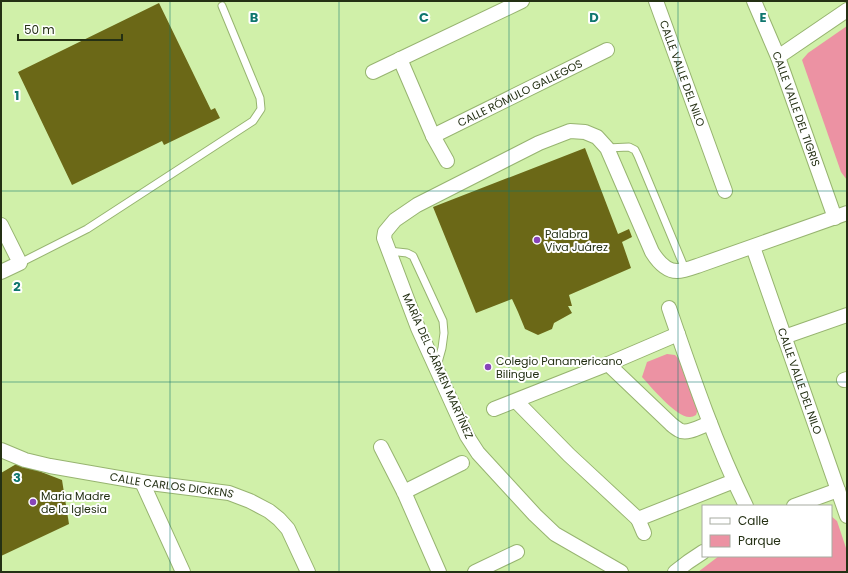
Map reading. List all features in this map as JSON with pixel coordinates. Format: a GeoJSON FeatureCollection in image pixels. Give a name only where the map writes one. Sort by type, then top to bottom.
{"type":"FeatureCollection","features":[{"type":"Feature","properties":{"kind":"street","name":"CALLE VALLE DEL NILO"},"geometry":{"type":"LineString","coordinates":[[656,1],[725,191]]}},
{"type":"Feature","properties":{"kind":"street","name":"CALLE VALLE DEL TIGRIS"},"geometry":{"type":"LineString","coordinates":[[754,1],[841,216]]}},
{"type":"Feature","properties":{"kind":"street"},"geometry":{"type":"LineString","coordinates":[[372,72],[518,2]]}},
{"type":"Feature","properties":{"kind":"street"},"geometry":{"type":"LineString","coordinates":[[778,58],[847,10]]}},
{"type":"Feature","properties":{"kind":"street","name":"CALLE RÓMULO GALLEGOS"},"geometry":{"type":"LineString","coordinates":[[433,136],[607,50]]}},
{"type":"Feature","properties":{"kind":"street"},"geometry":{"type":"LineString","coordinates":[[400,59],[433,136],[447,161]]}},
{"type":"Feature","properties":{"kind":"street","name":"MARÍA DEL CÁRMEN MARTÍNEZ"},"geometry":{"type":"LineString","coordinates":[[607,148],[597,137],[585,132],[570,131],[546,140],[417,205],[395,220],[385,232],[384,238],[418,328],[467,436],[478,453],[535,515],[555,534],[621,572]]}},
{"type":"Feature","properties":{"kind":"street"},"geometry":{"type":"LineString","coordinates":[[607,148],[652,252],[657,260],[670,269],[677,271],[700,266],[841,216]]}},
{"type":"Feature","properties":{"kind":"street"},"geometry":{"type":"LineString","coordinates":[[1,225],[20,263],[1,272]]}},
{"type":"Feature","properties":{"kind":"street","name":"CALLE VALLE DEL NILO"},"geometry":{"type":"LineString","coordinates":[[753,248],[847,516]]}},
{"type":"Feature","properties":{"kind":"street"},"geometry":{"type":"LineString","coordinates":[[669,308],[710,424],[746,505]]}},
{"type":"Feature","properties":{"kind":"street"},"geometry":{"type":"LineString","coordinates":[[784,337],[847,315]]}},
{"type":"Feature","properties":{"kind":"street"},"geometry":{"type":"LineString","coordinates":[[494,409],[608,364],[678,334]]}},
{"type":"Feature","properties":{"kind":"street"},"geometry":{"type":"LineString","coordinates":[[608,364],[679,430],[689,431],[710,424]]}},
{"type":"Feature","properties":{"kind":"street"},"geometry":{"type":"LineString","coordinates":[[516,401],[569,455],[638,519],[644,533]]}},
{"type":"Feature","properties":{"kind":"street"},"geometry":{"type":"LineString","coordinates":[[381,447],[404,492],[438,572]]}},
{"type":"Feature","properties":{"kind":"street","name":"CALLE CARLOS DICKENS"},"geometry":{"type":"LineString","coordinates":[[1,450],[25,460],[38,463],[142,482],[229,493],[250,500],[269,511],[279,519],[288,530],[308,572]]}},
{"type":"Feature","properties":{"kind":"street"},"geometry":{"type":"LineString","coordinates":[[404,492],[462,463]]}},
{"type":"Feature","properties":{"kind":"street"},"geometry":{"type":"LineString","coordinates":[[638,519],[734,481]]}},
{"type":"Feature","properties":{"kind":"street"},"geometry":{"type":"LineString","coordinates":[[142,482],[183,572]]}},
{"type":"Feature","properties":{"kind":"street"},"geometry":{"type":"LineString","coordinates":[[797,505],[838,490]]}},
{"type":"Feature","properties":{"kind":"street"},"geometry":{"type":"LineString","coordinates":[[475,572],[517,552]]}},
{"type":"Feature","properties":{"kind":"street"},"geometry":{"type":"LineString","coordinates":[[675,572],[702,553]]}},
{"type":"Feature","properties":{"kind":"lane"},"geometry":{"type":"LineString","coordinates":[[20,263],[87,229],[253,121],[261,109],[260,98],[222,6]]}},
{"type":"Feature","properties":{"kind":"lane"},"geometry":{"type":"LineString","coordinates":[[607,148],[629,147],[635,150],[685,269]]}},
{"type":"Feature","properties":{"kind":"lane"},"geometry":{"type":"LineString","coordinates":[[389,251],[406,253],[413,256],[443,321],[444,333],[442,348],[436,368]]}},
{"type":"Feature","properties":{"kind":"green space"},"geometry":{"type":"Polygon","coordinates":[[[847,26],[847,180],[841,172],[802,60],[808,53],[847,26]]]}},
{"type":"Feature","properties":{"kind":"green space"},"geometry":{"type":"Polygon","coordinates":[[[667,354],[675,355],[681,361],[698,409],[696,415],[694,416],[690,417],[678,413],[664,401],[642,377],[647,362],[667,354]]]}},
{"type":"Feature","properties":{"kind":"green space"},"geometry":{"type":"Polygon","coordinates":[[[832,517],[837,521],[847,551],[847,572],[698,572],[718,557],[832,557],[832,517]]]}},
{"type":"Feature","properties":{"kind":"building"},"geometry":{"type":"Polygon","coordinates":[[[159,3],[211,110],[215,108],[220,118],[164,145],[162,141],[72,185],[18,72],[159,3]]]}},
{"type":"Feature","properties":{"kind":"building","name":"Palabra Viva Juárez"},"geometry":{"type":"Polygon","coordinates":[[[585,148],[618,234],[629,229],[632,237],[622,242],[631,268],[569,295],[572,306],[568,306],[572,313],[554,323],[552,329],[538,335],[525,329],[512,299],[476,313],[433,207],[585,148]]]}},
{"type":"Feature","properties":{"kind":"building","name":"Maria Madre de la Iglesia"},"geometry":{"type":"Polygon","coordinates":[[[18,463],[62,480],[69,524],[1,556],[1,473],[18,463]]]}},
{"type":"Feature","properties":{"kind":"place","name":"Palabra Viva Juárez"},"geometry":{"type":"Point","coordinates":[537,240]}},
{"type":"Feature","properties":{"kind":"place","name":"Colegio Panamericano Bilingue"},"geometry":{"type":"Point","coordinates":[488,367]}},
{"type":"Feature","properties":{"kind":"place","name":"Maria Madre de la Iglesia"},"geometry":{"type":"Point","coordinates":[33,502]}}]}
